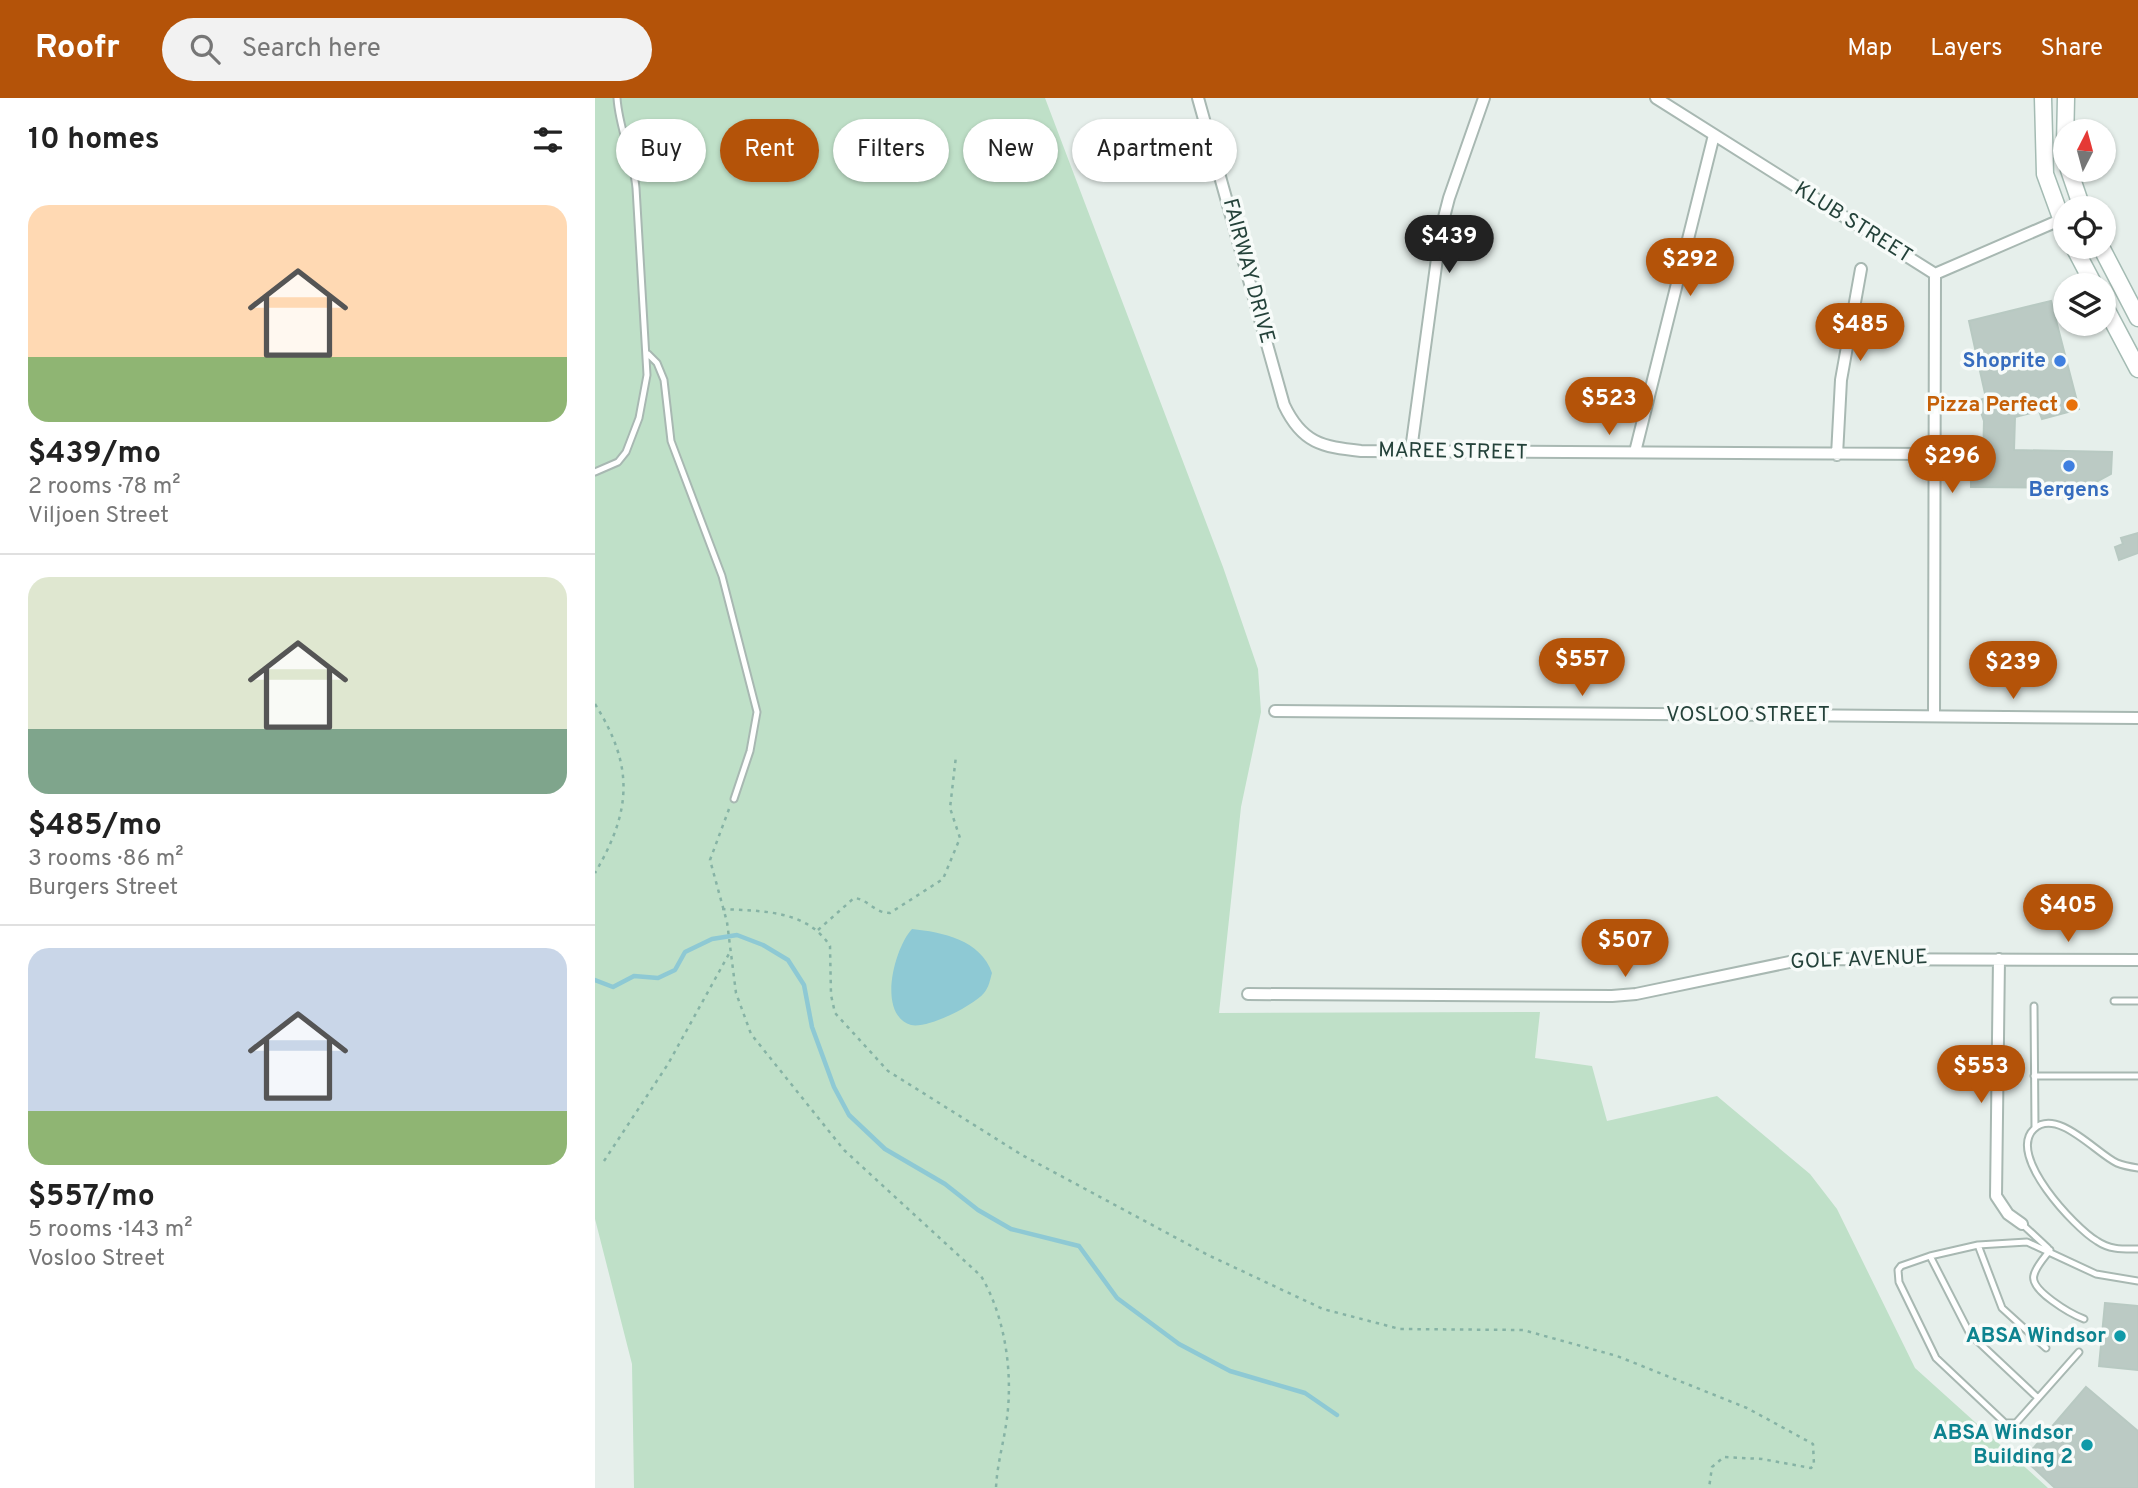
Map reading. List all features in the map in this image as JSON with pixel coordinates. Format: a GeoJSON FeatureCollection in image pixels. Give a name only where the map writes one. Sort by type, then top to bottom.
{"type":"FeatureCollection","features":[{"type":"Feature","properties":{"kind":"main road"},"geometry":{"type":"LineString","coordinates":[[2043,98],[2042,155],[2053,200]]}},
{"type":"Feature","properties":{"kind":"main road"},"geometry":{"type":"LineString","coordinates":[[2066,98],[2066,119]]}},
{"type":"Feature","properties":{"kind":"main road"},"geometry":{"type":"LineString","coordinates":[[2107,259],[2138,318]]}},
{"type":"Feature","properties":{"kind":"main road"},"geometry":{"type":"LineString","coordinates":[[2116,328],[2138,369]]}},
{"type":"Feature","properties":{"kind":"street","name":"FAIRWAY DRIVE"},"geometry":{"type":"LineString","coordinates":[[1198,98],[1284,405]]}},
{"type":"Feature","properties":{"kind":"street"},"geometry":{"type":"LineString","coordinates":[[1411,450],[1441,229],[1448,198],[1485,98]]}},
{"type":"Feature","properties":{"kind":"street","name":"KLUB STREET"},"geometry":{"type":"LineString","coordinates":[[1656,98],[1935,274],[2053,229]]}},
{"type":"Feature","properties":{"kind":"street"},"geometry":{"type":"LineString","coordinates":[[1635,452],[1714,135]]}},
{"type":"Feature","properties":{"kind":"street"},"geometry":{"type":"LineString","coordinates":[[1837,455],[1841,380],[1861,269]]}},
{"type":"Feature","properties":{"kind":"street"},"geometry":{"type":"LineString","coordinates":[[1934,716],[1935,274]]}},
{"type":"Feature","properties":{"kind":"street","name":"MAREE STREET"},"geometry":{"type":"LineString","coordinates":[[1284,405],[1300,432],[1327,446],[1361,451],[1936,454]]}},
{"type":"Feature","properties":{"kind":"street","name":"VOSLOO STREET"},"geometry":{"type":"LineString","coordinates":[[1275,711],[2138,718]]}},
{"type":"Feature","properties":{"kind":"street","name":"GOLF AVENUE"},"geometry":{"type":"LineString","coordinates":[[1248,994],[1612,996],[1636,994],[1804,959],[2138,960]]}},
{"type":"Feature","properties":{"kind":"street"},"geometry":{"type":"LineString","coordinates":[[1999,959],[1996,1196],[2008,1214],[2022,1224]]}},
{"type":"Feature","properties":{"kind":"lane"},"geometry":{"type":"LineString","coordinates":[[595,472],[618,461],[632,440],[644,396],[648,354],[633,160],[622,129],[617,98]]}},
{"type":"Feature","properties":{"kind":"lane"},"geometry":{"type":"LineString","coordinates":[[648,354],[657,363],[664,380],[671,441],[722,576],[757,712],[750,751],[734,799]]}},
{"type":"Feature","properties":{"kind":"lane"},"geometry":{"type":"LineString","coordinates":[[2114,1001],[2138,1001]]}},
{"type":"Feature","properties":{"kind":"lane"},"geometry":{"type":"LineString","coordinates":[[2034,1006],[2035,1127]]}},
{"type":"Feature","properties":{"kind":"lane"},"geometry":{"type":"LineString","coordinates":[[2035,1076],[2138,1076]]}},
{"type":"Feature","properties":{"kind":"lane"},"geometry":{"type":"LineString","coordinates":[[2138,1168],[2115,1163],[2063,1127],[2048,1123],[2035,1127],[2029,1135],[2028,1156],[2034,1175],[2047,1191],[2095,1240],[2113,1249],[2138,1249]]}},
{"type":"Feature","properties":{"kind":"lane"},"geometry":{"type":"LineString","coordinates":[[2022,1224],[2050,1250]]}},
{"type":"Feature","properties":{"kind":"lane"},"geometry":{"type":"LineString","coordinates":[[2079,1352],[2016,1423],[2005,1423],[1936,1358],[1897,1274],[1901,1266],[1930,1256],[1978,1245],[2027,1242],[2050,1250],[2096,1274],[2138,1281]]}},
{"type":"Feature","properties":{"kind":"lane"},"geometry":{"type":"LineString","coordinates":[[1978,1245],[2002,1308],[2046,1348]]}},
{"type":"Feature","properties":{"kind":"lane"},"geometry":{"type":"LineString","coordinates":[[2050,1250],[2034,1273],[2034,1281],[2040,1290],[2084,1319]]}},
{"type":"Feature","properties":{"kind":"lane"},"geometry":{"type":"LineString","coordinates":[[1930,1256],[1970,1334],[2038,1398]]}},
{"type":"Feature","properties":{"kind":"path"},"geometry":{"type":"LineString","coordinates":[[595,704],[622,757],[624,804],[607,853],[595,873]]}},
{"type":"Feature","properties":{"kind":"path"},"geometry":{"type":"LineString","coordinates":[[818,930],[854,898],[861,899],[881,913],[890,913],[943,879],[960,838],[950,808],[956,756]]}},
{"type":"Feature","properties":{"kind":"path"},"geometry":{"type":"LineString","coordinates":[[734,799],[714,842],[710,860],[728,927],[736,993],[751,1034],[776,1069],[844,1150],[981,1276],[992,1295],[1003,1336],[1009,1383],[1007,1418],[996,1488]]}},
{"type":"Feature","properties":{"kind":"path"},"geometry":{"type":"LineString","coordinates":[[722,909],[785,915],[808,922],[830,946],[831,995],[835,1013],[888,1071],[1022,1155],[1208,1255],[1323,1309],[1400,1329],[1523,1330],[1617,1356],[1747,1408],[1813,1444],[1814,1465],[1811,1468],[1762,1459],[1724,1457],[1712,1467],[1709,1488]]}},
{"type":"Feature","properties":{"kind":"path"},"geometry":{"type":"LineString","coordinates":[[604,1161],[668,1064],[730,952]]}},
{"type":"Feature","properties":{"kind":"green space"},"geometry":{"type":"Polygon","coordinates":[[[595,98],[1045,98],[1053,119],[963,119],[963,182],[1058,182],[1058,132],[1072,169],[1072,182],[1077,182],[1223,567],[1258,669],[1261,712],[1241,807],[1219,1013],[1540,1012],[1535,1058],[1592,1066],[1607,1121],[1717,1096],[1810,1174],[1837,1209],[1915,1368],[2048,1488],[634,1488],[632,1364],[595,1219],[595,98]]]}},
{"type":"Feature","properties":{"kind":"water"},"geometry":{"type":"Polygon","coordinates":[[[912,929],[936,932],[970,945],[987,962],[992,973],[987,988],[978,998],[928,1024],[911,1025],[900,1018],[891,995],[895,964],[912,929]]]}},
{"type":"Feature","properties":{"kind":"building"},"geometry":{"type":"Polygon","coordinates":[[[2051,301],[2053,336],[2060,336],[2079,409],[2042,419],[2039,411],[2015,417],[2014,450],[2112,452],[2111,474],[2085,488],[1971,487],[1971,459],[1983,460],[1984,421],[1977,401],[1986,398],[1969,321],[2051,301]]]}},
{"type":"Feature","properties":{"kind":"building"},"geometry":{"type":"Polygon","coordinates":[[[2138,533],[2138,553],[2119,560],[2115,547],[2123,544],[2121,538],[2138,533]]]}},
{"type":"Feature","properties":{"kind":"building","name":"ABSA Windsor"},"geometry":{"type":"Polygon","coordinates":[[[2105,1303],[2138,1306],[2138,1370],[2099,1366],[2105,1303]]]}},
{"type":"Feature","properties":{"kind":"building","name":"ABSA Windsor Building 2"},"geometry":{"type":"Polygon","coordinates":[[[2086,1387],[2138,1431],[2138,1488],[2055,1488],[2024,1459],[2086,1387]]]}},
{"type":"Feature","properties":{"kind":"waterway"},"geometry":{"type":"LineString","coordinates":[[595,980],[613,987],[634,976],[658,978],[675,970],[685,952],[712,939],[737,935],[763,945],[788,960],[804,985],[812,1027],[834,1087],[849,1115],[885,1149],[945,1184],[978,1210],[1011,1229],[1079,1246],[1117,1298],[1179,1344],[1230,1371],[1305,1393],[1337,1415]]}},
{"type":"Feature","properties":{"kind":"place","name":"Shoprite"},"geometry":{"type":"Point","coordinates":[2060,361]}},
{"type":"Feature","properties":{"kind":"place","name":"Pizza Perfect"},"geometry":{"type":"Point","coordinates":[2072,405]}},
{"type":"Feature","properties":{"kind":"place","name":"Bergens"},"geometry":{"type":"Point","coordinates":[2069,466]}},
{"type":"Feature","properties":{"kind":"place","name":"ABSA Windsor"},"geometry":{"type":"Point","coordinates":[2120,1336]}},
{"type":"Feature","properties":{"kind":"place","name":"ABSA Windsor Building 2"},"geometry":{"type":"Point","coordinates":[2087,1445]}}]}
